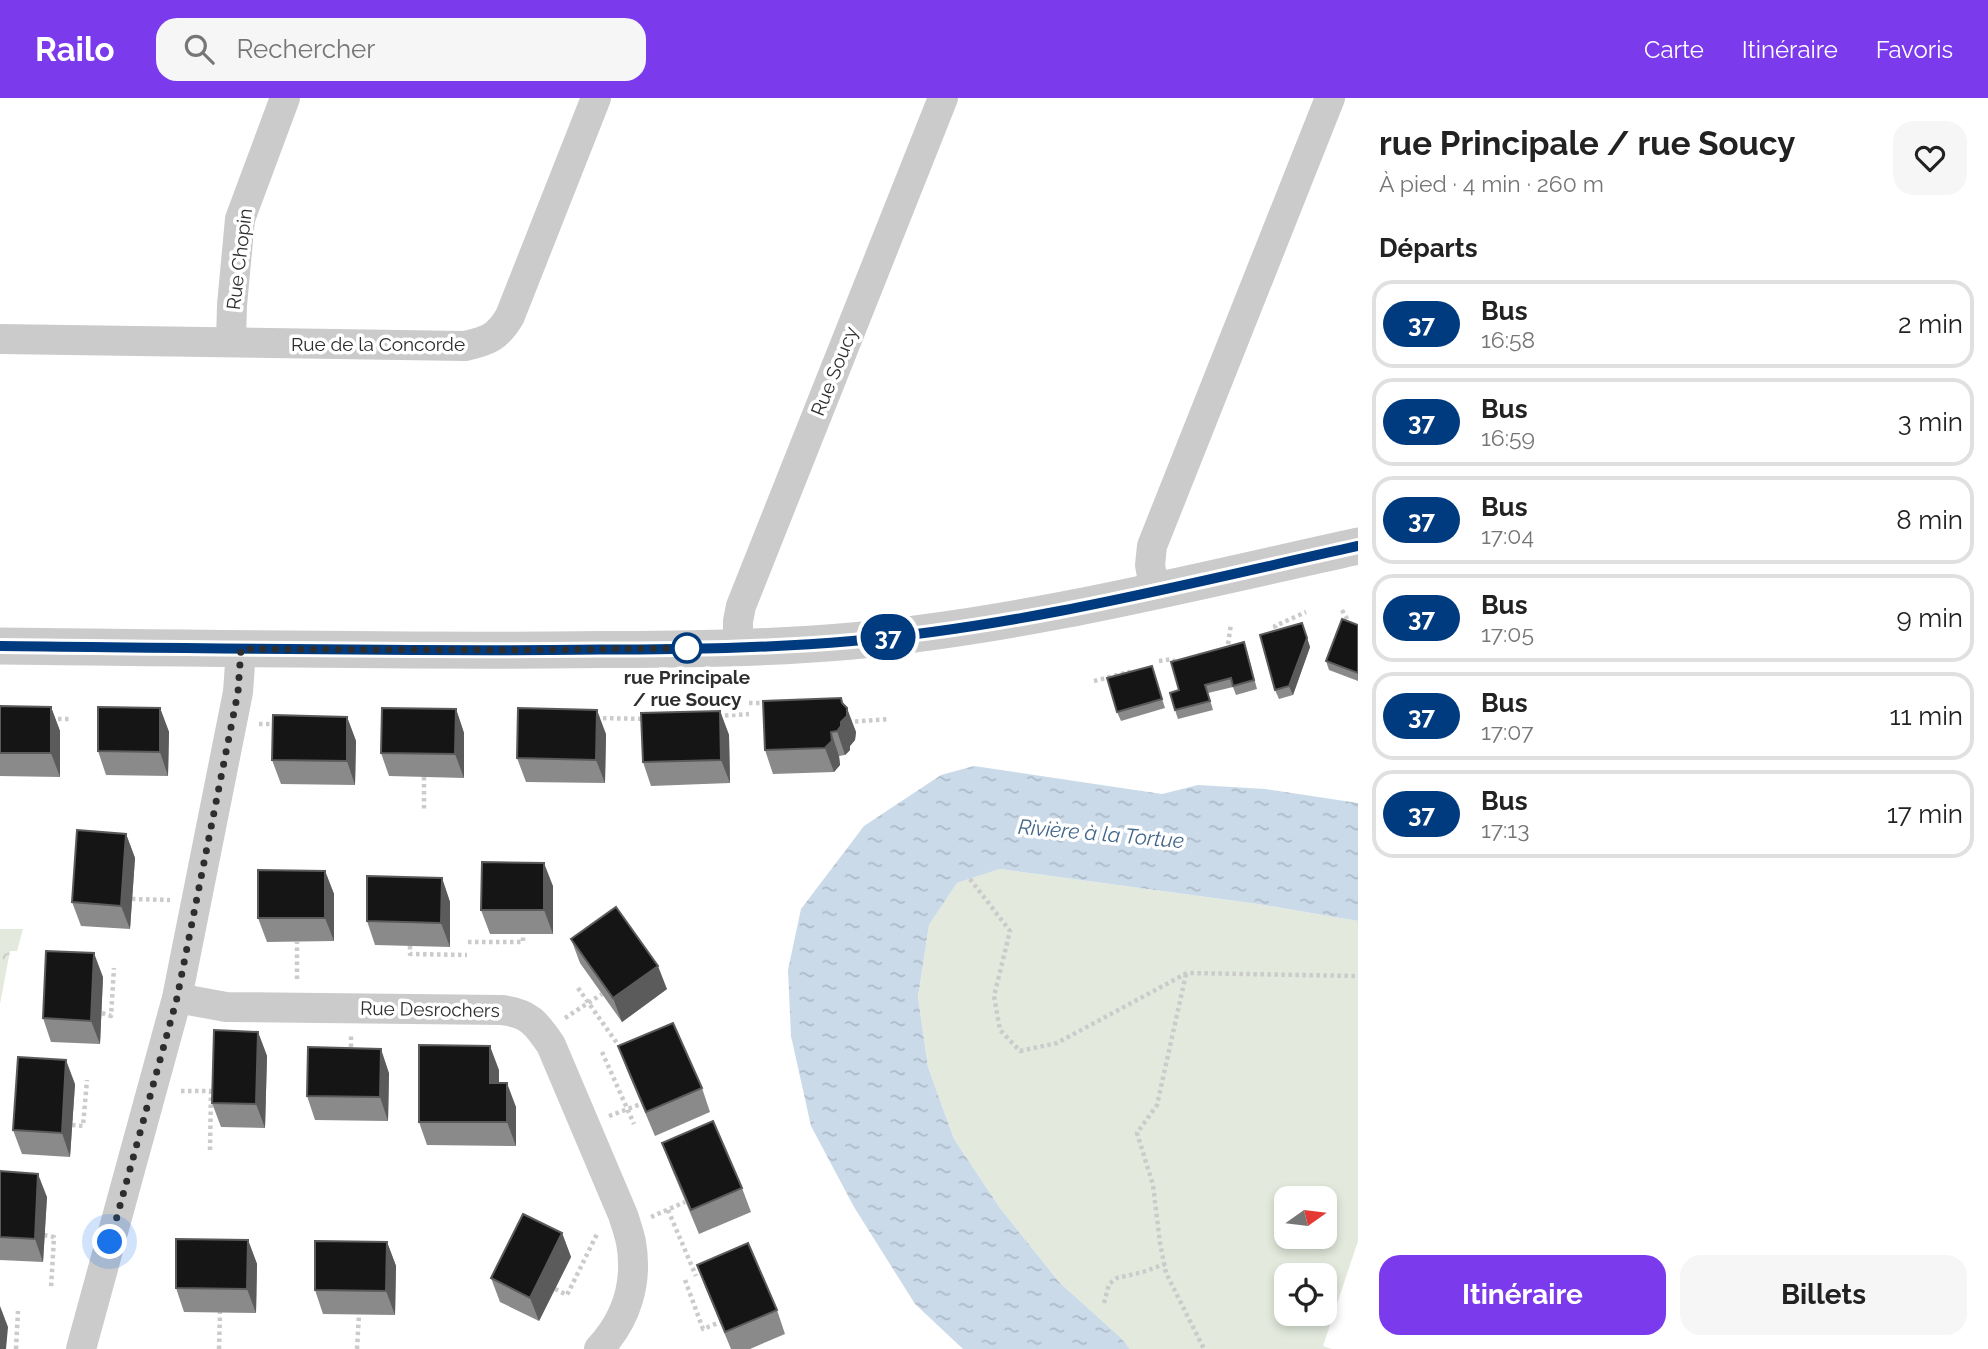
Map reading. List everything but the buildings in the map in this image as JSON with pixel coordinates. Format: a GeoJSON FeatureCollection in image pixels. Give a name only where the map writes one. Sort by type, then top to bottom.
{"type":"FeatureCollection","features":[{"type":"Feature","properties":{"kind":"street","name":"Rue Chopin"},"geometry":{"type":"LineString","coordinates":[[231,342],[240,219],[285,98]]}},
{"type":"Feature","properties":{"kind":"street","name":"Rue de la Concorde"},"geometry":{"type":"LineString","coordinates":[[0,340],[465,346],[491,338],[502,330],[510,316],[596,98]]}},
{"type":"Feature","properties":{"kind":"street","name":"Rue Soucy"},"geometry":{"type":"LineString","coordinates":[[738,647],[741,606],[943,98]]}},
{"type":"Feature","properties":{"kind":"street"},"geometry":{"type":"LineString","coordinates":[[1155,592],[1150,565],[1152,546],[1330,98]]}},
{"type":"Feature","properties":{"kind":"street"},"geometry":{"type":"LineString","coordinates":[[0,646],[520,650],[805,645],[916,634],[1021,619],[1358,546]]}},
{"type":"Feature","properties":{"kind":"street"},"geometry":{"type":"LineString","coordinates":[[86,1343],[177,998],[232,724],[240,679],[241,649]]}},
{"type":"Feature","properties":{"kind":"street","name":"Rue Desrochers"},"geometry":{"type":"LineString","coordinates":[[177,998],[226,1007],[502,1010],[517,1012],[529,1018],[551,1045],[627,1229],[633,1261],[629,1298],[624,1314],[611,1337],[599,1349]]}},
{"type":"Feature","properties":{"kind":"path"},"geometry":{"type":"LineString","coordinates":[[1342,610],[1353,631]]}},
{"type":"Feature","properties":{"kind":"path"},"geometry":{"type":"LineString","coordinates":[[1279,640],[1275,626],[1306,612]]}},
{"type":"Feature","properties":{"kind":"path"},"geometry":{"type":"LineString","coordinates":[[1226,657],[1231,624]]}},
{"type":"Feature","properties":{"kind":"path"},"geometry":{"type":"LineString","coordinates":[[1159,661],[1172,659],[1181,669]]}},
{"type":"Feature","properties":{"kind":"path"},"geometry":{"type":"LineString","coordinates":[[1094,681],[1129,673],[1131,681]]}},
{"type":"Feature","properties":{"kind":"path"},"geometry":{"type":"LineString","coordinates":[[749,704],[772,703]]}},
{"type":"Feature","properties":{"kind":"path"},"geometry":{"type":"LineString","coordinates":[[707,717],[749,714]]}},
{"type":"Feature","properties":{"kind":"path"},"geometry":{"type":"LineString","coordinates":[[588,718],[659,719]]}},
{"type":"Feature","properties":{"kind":"path"},"geometry":{"type":"LineString","coordinates":[[43,719],[70,719]]}},
{"type":"Feature","properties":{"kind":"path"},"geometry":{"type":"LineString","coordinates":[[838,722],[889,719]]}},
{"type":"Feature","properties":{"kind":"path"},"geometry":{"type":"LineString","coordinates":[[232,724],[288,724]]}},
{"type":"Feature","properties":{"kind":"path"},"geometry":{"type":"LineString","coordinates":[[424,777],[424,810]]}},
{"type":"Feature","properties":{"kind":"path"},"geometry":{"type":"LineString","coordinates":[[970,878],[1010,932],[994,996],[1000,1030],[1020,1051],[1057,1043],[1187,973],[1358,976]]}},
{"type":"Feature","properties":{"kind":"path"},"geometry":{"type":"LineString","coordinates":[[132,899],[197,901]]}},
{"type":"Feature","properties":{"kind":"path"},"geometry":{"type":"LineString","coordinates":[[468,942],[523,942],[523,934]]}},
{"type":"Feature","properties":{"kind":"path"},"geometry":{"type":"LineString","coordinates":[[296,1007],[297,942]]}},
{"type":"Feature","properties":{"kind":"path"},"geometry":{"type":"LineString","coordinates":[[410,946],[410,954],[467,955]]}},
{"type":"Feature","properties":{"kind":"path"},"geometry":{"type":"LineString","coordinates":[[102,1013],[111,1016],[114,968]]}},
{"type":"Feature","properties":{"kind":"path"},"geometry":{"type":"LineString","coordinates":[[1187,973],[1157,1105],[1138,1133],[1153,1185],[1166,1273],[1204,1349]]}},
{"type":"Feature","properties":{"kind":"path"},"geometry":{"type":"LineString","coordinates":[[578,988],[619,1046]]}},
{"type":"Feature","properties":{"kind":"path"},"geometry":{"type":"LineString","coordinates":[[543,1033],[603,994]]}},
{"type":"Feature","properties":{"kind":"path"},"geometry":{"type":"LineString","coordinates":[[351,1059],[352,1008]]}},
{"type":"Feature","properties":{"kind":"path"},"geometry":{"type":"LineString","coordinates":[[602,1052],[634,1124]]}},
{"type":"Feature","properties":{"kind":"path"},"geometry":{"type":"LineString","coordinates":[[72,1125],[83,1126],[87,1080]]}},
{"type":"Feature","properties":{"kind":"path"},"geometry":{"type":"LineString","coordinates":[[152,1090],[222,1091]]}},
{"type":"Feature","properties":{"kind":"path"},"geometry":{"type":"LineString","coordinates":[[210,1150],[211,1091]]}},
{"type":"Feature","properties":{"kind":"path"},"geometry":{"type":"LineString","coordinates":[[627,1229],[685,1202]]}},
{"type":"Feature","properties":{"kind":"path"},"geometry":{"type":"LineString","coordinates":[[668,1210],[696,1276]]}},
{"type":"Feature","properties":{"kind":"path"},"geometry":{"type":"LineString","coordinates":[[555,1289],[567,1294],[598,1232]]}},
{"type":"Feature","properties":{"kind":"path"},"geometry":{"type":"LineString","coordinates":[[44,1235],[54,1237],[51,1289]]}},
{"type":"Feature","properties":{"kind":"path"},"geometry":{"type":"LineString","coordinates":[[1104,1303],[1109,1284],[1117,1278],[1164,1264]]}},
{"type":"Feature","properties":{"kind":"path"},"geometry":{"type":"LineString","coordinates":[[685,1280],[703,1329],[720,1322]]}},
{"type":"Feature","properties":{"kind":"path"},"geometry":{"type":"LineString","coordinates":[[16,1349],[18,1311]]}},
{"type":"Feature","properties":{"kind":"path"},"geometry":{"type":"LineString","coordinates":[[219,1349],[220,1312]]}},
{"type":"Feature","properties":{"kind":"path"},"geometry":{"type":"LineString","coordinates":[[357,1349],[359,1315]]}},
{"type":"Feature","properties":{"kind":"green space"},"geometry":{"type":"Polygon","coordinates":[[[1000,869],[1258,904],[1358,921],[1358,1241],[1337,1304],[1337,1263],[1274,1263],[1274,1326],[1330,1326],[1323,1346],[1332,1349],[1130,1349],[1059,1282],[1000,1208],[954,1139],[928,1067],[918,997],[929,925],[957,883],[1000,869]]]}},
{"type":"Feature","properties":{"kind":"green space"},"geometry":{"type":"Polygon","coordinates":[[[0,929],[23,929],[17,951],[10,951],[0,1004],[0,929]]]}},
{"type":"Feature","properties":{"kind":"water","name":"Rivière à la Tortue"},"geometry":{"type":"Polygon","coordinates":[[[974,766],[1162,794],[1198,785],[1265,789],[1358,803],[1358,921],[1258,904],[1000,869],[957,883],[929,925],[918,997],[928,1067],[954,1139],[1000,1208],[1059,1282],[1130,1349],[963,1349],[915,1304],[854,1207],[811,1126],[791,1036],[788,970],[801,909],[864,826],[941,775],[974,766]]]}},
{"type":"Feature","properties":{"kind":"bus line","name":"37"},"geometry":{"type":"LineString","coordinates":[[0,646],[585,650],[805,645],[916,634],[1049,614],[1358,546]]}},
{"type":"Feature","properties":{"kind":"place","name":"rue Principale / rue Soucy"},"geometry":{"type":"Point","coordinates":[687,648]}},
{"type":"Feature","properties":{"kind":"route"},"geometry":{"type":"LineString","coordinates":[[110,1242],[187,953],[238,692],[241,649],[687,648]]}}]}
